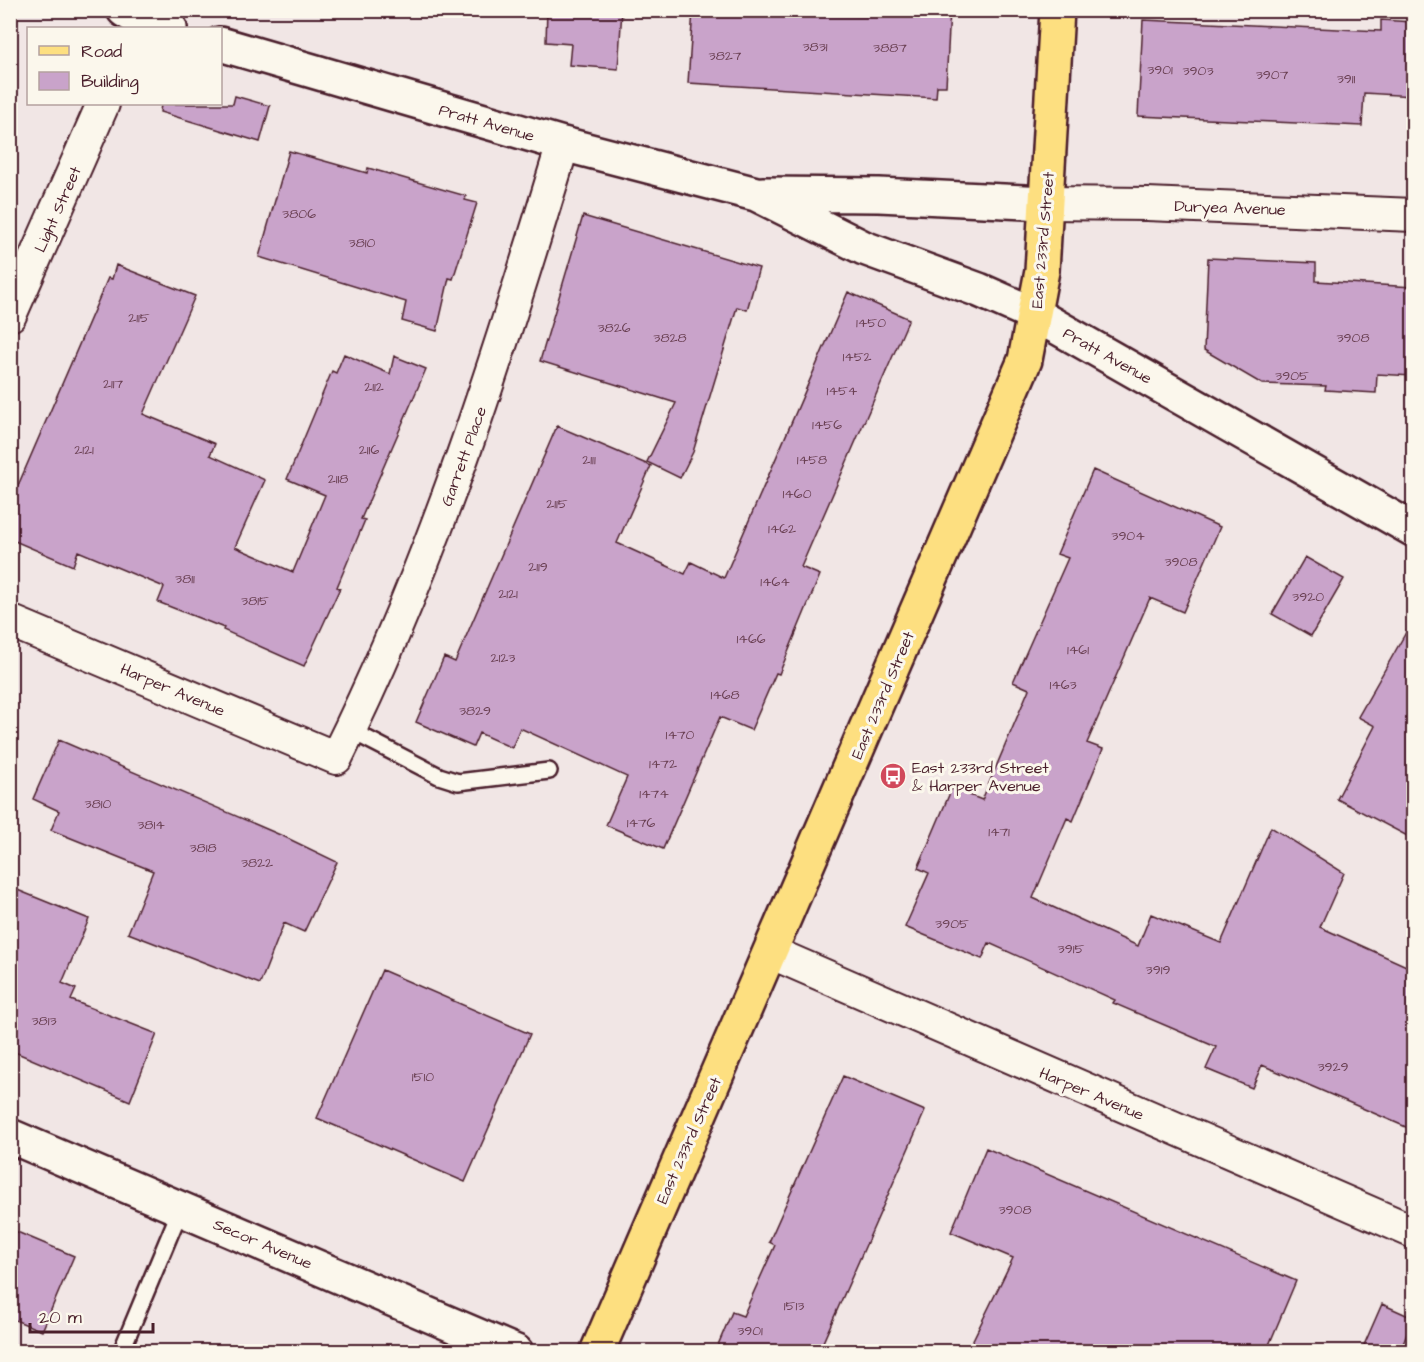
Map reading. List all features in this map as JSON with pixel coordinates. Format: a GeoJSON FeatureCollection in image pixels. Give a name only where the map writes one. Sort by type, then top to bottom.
{"type":"FeatureCollection","features":[{"type":"Feature","properties":{"kind":"main road","name":"East 233rd Street"},"geometry":{"type":"LineString","coordinates":[[597,1352],[1025,360],[1036,315],[1042,271],[1057,10]]}},
{"type":"Feature","properties":{"kind":"street"},"geometry":{"type":"LineString","coordinates":[[133,19],[166,27]]}},
{"type":"Feature","properties":{"kind":"street","name":"Pratt Avenue"},"geometry":{"type":"LineString","coordinates":[[222,45],[563,144],[756,194],[864,248],[979,290],[1036,315],[1413,530]]}},
{"type":"Feature","properties":{"kind":"street","name":"Light Street"},"geometry":{"type":"LineString","coordinates":[[10,315],[103,105]]}},
{"type":"Feature","properties":{"kind":"street","name":"Garrett Place"},"geometry":{"type":"LineString","coordinates":[[336,758],[436,528],[480,408],[563,144]]}},
{"type":"Feature","properties":{"kind":"street","name":"Pratt Avenue"},"geometry":{"type":"LineString","coordinates":[[756,194],[879,195],[1047,203]]}},
{"type":"Feature","properties":{"kind":"street","name":"Duryea Avenue"},"geometry":{"type":"LineString","coordinates":[[1047,203],[1147,204],[1413,215]]}},
{"type":"Feature","properties":{"kind":"street","name":"Harper Avenue"},"geometry":{"type":"LineString","coordinates":[[10,621],[336,758]]}},
{"type":"Feature","properties":{"kind":"street","name":"Harper Avenue"},"geometry":{"type":"LineString","coordinates":[[770,952],[1413,1232]]}},
{"type":"Feature","properties":{"kind":"street","name":"Secor Avenue"},"geometry":{"type":"LineString","coordinates":[[10,1136],[516,1352]]}},
{"type":"Feature","properties":{"kind":"lane"},"geometry":{"type":"LineString","coordinates":[[350,730],[439,776],[458,782],[549,771]]}},
{"type":"Feature","properties":{"kind":"lane"},"geometry":{"type":"LineString","coordinates":[[121,1352],[181,1208]]}},
{"type":"Feature","properties":{"kind":"building"},"geometry":{"type":"Polygon","coordinates":[[[547,10],[622,10],[618,69],[569,65],[571,44],[546,42],[547,10]]]}},
{"type":"Feature","properties":{"kind":"building"},"geometry":{"type":"Polygon","coordinates":[[[693,10],[871,16],[871,10],[950,10],[946,86],[937,86],[936,98],[688,83],[693,10]]]}},
{"type":"Feature","properties":{"kind":"building"},"geometry":{"type":"Polygon","coordinates":[[[1143,20],[1381,31],[1381,20],[1413,22],[1413,96],[1364,93],[1362,126],[1138,116],[1143,20]]]}},
{"type":"Feature","properties":{"kind":"building"},"geometry":{"type":"Polygon","coordinates":[[[235,96],[270,106],[260,142],[160,112],[161,105],[233,104],[235,96]]]}},
{"type":"Feature","properties":{"kind":"building"},"geometry":{"type":"Polygon","coordinates":[[[289,151],[367,173],[368,168],[466,196],[465,200],[477,203],[453,279],[449,278],[437,331],[402,321],[406,302],[259,257],[289,151]]]}},
{"type":"Feature","properties":{"kind":"building"},"geometry":{"type":"Polygon","coordinates":[[[583,216],[759,268],[747,310],[737,307],[693,452],[680,478],[647,462],[676,403],[540,361],[583,216]]]}},
{"type":"Feature","properties":{"kind":"building"},"geometry":{"type":"Polygon","coordinates":[[[1208,258],[1316,263],[1316,281],[1413,287],[1410,342],[1413,342],[1413,376],[1377,374],[1376,393],[1325,390],[1326,386],[1262,384],[1204,350],[1208,258]]]}},
{"type":"Feature","properties":{"kind":"building"},"geometry":{"type":"Polygon","coordinates":[[[116,265],[195,296],[143,414],[215,444],[210,455],[265,480],[235,547],[293,572],[325,495],[287,479],[332,371],[336,373],[344,354],[390,374],[394,356],[426,369],[361,519],[365,520],[337,587],[340,588],[304,666],[223,630],[224,628],[158,602],[164,587],[78,551],[73,566],[10,539],[10,504],[108,278],[112,279],[116,265]]]}},
{"type":"Feature","properties":{"kind":"building"},"geometry":{"type":"Polygon","coordinates":[[[848,292],[909,319],[801,567],[820,575],[779,674],[776,673],[751,730],[720,717],[663,849],[606,825],[627,777],[520,728],[512,748],[479,733],[473,747],[416,722],[444,657],[455,662],[557,426],[651,466],[617,543],[685,574],[691,562],[724,578],[848,292]]]}},
{"type":"Feature","properties":{"kind":"building"},"geometry":{"type":"Polygon","coordinates":[[[1093,470],[1220,527],[1183,612],[1150,598],[1087,743],[1103,749],[1073,821],[1067,818],[1033,898],[1138,946],[1151,914],[1221,943],[1271,827],[1344,873],[1320,927],[1413,969],[1413,1130],[1262,1065],[1252,1088],[1206,1069],[1216,1047],[1113,1003],[1115,1000],[989,943],[982,959],[905,927],[929,873],[918,868],[952,788],[982,800],[1029,689],[1013,682],[1068,558],[1057,554],[1093,470]]]}},
{"type":"Feature","properties":{"kind":"building"},"geometry":{"type":"Polygon","coordinates":[[[1305,557],[1344,579],[1311,636],[1272,614],[1305,557]]]}},
{"type":"Feature","properties":{"kind":"building"},"geometry":{"type":"Polygon","coordinates":[[[1413,620],[1413,839],[1337,799],[1375,726],[1358,717],[1413,620]]]}},
{"type":"Feature","properties":{"kind":"building"},"geometry":{"type":"Polygon","coordinates":[[[59,740],[285,837],[337,862],[304,932],[284,923],[260,984],[128,933],[153,871],[51,830],[59,811],[33,799],[59,740]]]}},
{"type":"Feature","properties":{"kind":"building"},"geometry":{"type":"Polygon","coordinates":[[[10,887],[89,919],[62,983],[76,989],[71,1000],[157,1034],[130,1101],[10,1050],[10,887]]]}},
{"type":"Feature","properties":{"kind":"building"},"geometry":{"type":"Polygon","coordinates":[[[382,970],[530,1034],[465,1182],[317,1118],[382,970]]]}},
{"type":"Feature","properties":{"kind":"building"},"geometry":{"type":"Polygon","coordinates":[[[843,1076],[925,1111],[820,1349],[825,1352],[715,1352],[732,1312],[743,1316],[775,1245],[769,1242],[843,1076]]]}},
{"type":"Feature","properties":{"kind":"building"},"geometry":{"type":"Polygon","coordinates":[[[986,1148],[1296,1281],[1266,1352],[967,1352],[1013,1258],[951,1232],[986,1148]]]}},
{"type":"Feature","properties":{"kind":"building"},"geometry":{"type":"Polygon","coordinates":[[[10,1229],[74,1256],[42,1331],[10,1318],[10,1229]]]}},
{"type":"Feature","properties":{"kind":"building"},"geometry":{"type":"Polygon","coordinates":[[[1382,1304],[1413,1318],[1400,1352],[1361,1352],[1382,1304]]]}},
{"type":"Feature","properties":{"kind":"place","name":"East 233rd Street & Harper Avenue"},"geometry":{"type":"Point","coordinates":[893,776]}}]}
